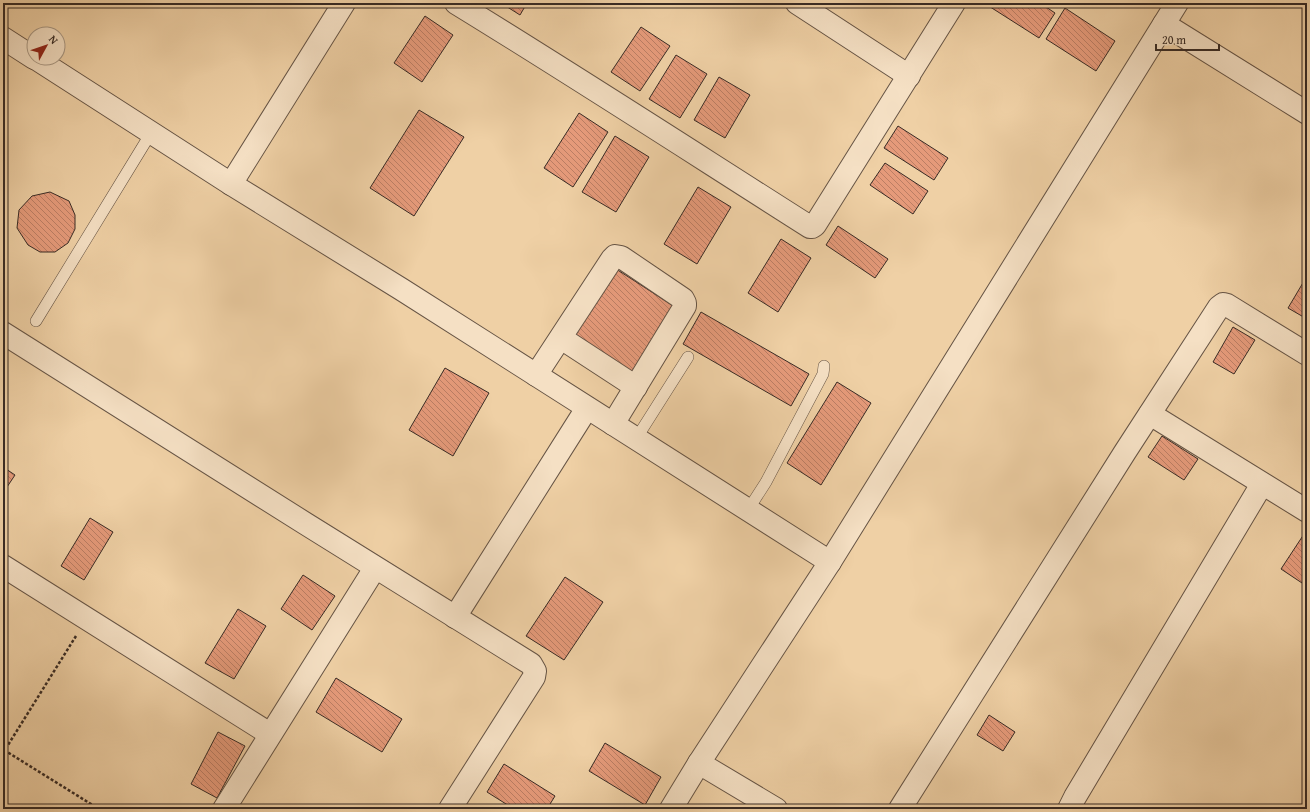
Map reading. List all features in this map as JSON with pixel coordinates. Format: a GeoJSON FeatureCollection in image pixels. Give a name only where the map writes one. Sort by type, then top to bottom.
{"type":"FeatureCollection","features":[{"type":"Feature","properties":{"kind":"street"},"geometry":{"type":"LineString","coordinates":[[231,184],[344,3]]}},
{"type":"Feature","properties":{"kind":"street"},"geometry":{"type":"LineString","coordinates":[[456,3],[561,67],[681,146],[810,227],[815,225],[954,3]]}},
{"type":"Feature","properties":{"kind":"street"},"geometry":{"type":"LineString","coordinates":[[797,3],[909,76]]}},
{"type":"Feature","properties":{"kind":"street"},"geometry":{"type":"LineString","coordinates":[[671,809],[699,763],[830,562],[1177,3]]}},
{"type":"Feature","properties":{"kind":"street"},"geometry":{"type":"LineString","coordinates":[[1164,24],[1307,113]]}},
{"type":"Feature","properties":{"kind":"street"},"geometry":{"type":"LineString","coordinates":[[3,38],[26,53]]}},
{"type":"Feature","properties":{"kind":"street"},"geometry":{"type":"LineString","coordinates":[[46,66],[231,184],[401,289],[830,562]]}},
{"type":"Feature","properties":{"kind":"street"},"geometry":{"type":"LineString","coordinates":[[536,375],[612,259],[615,256],[620,257],[683,299],[685,302],[684,310],[613,424]]}},
{"type":"Feature","properties":{"kind":"street"},"geometry":{"type":"LineString","coordinates":[[900,809],[1219,307],[1223,304],[1227,305],[1307,354]]}},
{"type":"Feature","properties":{"kind":"street"},"geometry":{"type":"LineString","coordinates":[[3,333],[222,470],[374,568],[531,664],[535,671],[534,677],[450,809]]}},
{"type":"Feature","properties":{"kind":"street"},"geometry":{"type":"LineString","coordinates":[[561,338],[636,387]]}},
{"type":"Feature","properties":{"kind":"street"},"geometry":{"type":"LineString","coordinates":[[455,617],[587,408]]}},
{"type":"Feature","properties":{"kind":"street"},"geometry":{"type":"LineString","coordinates":[[1150,414],[1307,511]]}},
{"type":"Feature","properties":{"kind":"street"},"geometry":{"type":"LineString","coordinates":[[1069,809],[1074,797],[1262,484]]}},
{"type":"Feature","properties":{"kind":"street"},"geometry":{"type":"LineString","coordinates":[[3,566],[270,734]]}},
{"type":"Feature","properties":{"kind":"street"},"geometry":{"type":"LineString","coordinates":[[224,809],[374,568]]}},
{"type":"Feature","properties":{"kind":"street"},"geometry":{"type":"LineString","coordinates":[[699,763],[776,809]]}},
{"type":"Feature","properties":{"kind":"lane"},"geometry":{"type":"LineString","coordinates":[[36,321],[151,133]]}},
{"type":"Feature","properties":{"kind":"lane"},"geometry":{"type":"LineString","coordinates":[[636,439],[688,358]]}},
{"type":"Feature","properties":{"kind":"lane"},"geometry":{"type":"LineString","coordinates":[[748,510],[777,462],[823,374],[824,366]]}},
{"type":"Feature","properties":{"kind":"path"},"geometry":{"type":"LineString","coordinates":[[87,619],[4,751],[95,808],[99,809]]}},
{"type":"Feature","properties":{"kind":"building"},"geometry":{"type":"Polygon","coordinates":[[[501,3],[527,3],[520,15],[501,3]]]}},
{"type":"Feature","properties":{"kind":"building"},"geometry":{"type":"Polygon","coordinates":[[[984,3],[1040,3],[1055,13],[1039,38],[984,3]]]}},
{"type":"Feature","properties":{"kind":"building"},"geometry":{"type":"Polygon","coordinates":[[[1065,8],[1115,41],[1096,71],[1046,39],[1065,8]]]}},
{"type":"Feature","properties":{"kind":"building"},"geometry":{"type":"Polygon","coordinates":[[[425,16],[453,35],[422,82],[394,63],[425,16]]]}},
{"type":"Feature","properties":{"kind":"building"},"geometry":{"type":"Polygon","coordinates":[[[641,27],[670,46],[640,91],[611,72],[641,27]]]}},
{"type":"Feature","properties":{"kind":"building"},"geometry":{"type":"Polygon","coordinates":[[[676,55],[707,74],[680,118],[649,99],[676,55]]]}},
{"type":"Feature","properties":{"kind":"building"},"geometry":{"type":"Polygon","coordinates":[[[719,77],[750,95],[725,138],[694,120],[719,77]]]}},
{"type":"Feature","properties":{"kind":"building"},"geometry":{"type":"Polygon","coordinates":[[[419,110],[464,137],[414,216],[370,188],[419,110]]]}},
{"type":"Feature","properties":{"kind":"building"},"geometry":{"type":"Polygon","coordinates":[[[579,113],[608,132],[573,187],[544,168],[579,113]]]}},
{"type":"Feature","properties":{"kind":"building"},"geometry":{"type":"Polygon","coordinates":[[[898,126],[948,158],[934,180],[884,148],[898,126]]]}},
{"type":"Feature","properties":{"kind":"building"},"geometry":{"type":"Polygon","coordinates":[[[615,136],[649,157],[616,212],[582,192],[615,136]]]}},
{"type":"Feature","properties":{"kind":"building"},"geometry":{"type":"Polygon","coordinates":[[[885,163],[928,191],[913,214],[870,185],[885,163]]]}},
{"type":"Feature","properties":{"kind":"building"},"geometry":{"type":"Polygon","coordinates":[[[698,187],[731,207],[697,264],[664,244],[698,187]]]}},
{"type":"Feature","properties":{"kind":"building"},"geometry":{"type":"Polygon","coordinates":[[[50,192],[69,201],[75,215],[75,229],[68,243],[55,252],[40,252],[28,245],[17,228],[19,210],[32,196],[50,192]]]}},
{"type":"Feature","properties":{"kind":"building"},"geometry":{"type":"Polygon","coordinates":[[[838,226],[888,259],[875,278],[826,245],[838,226]]]}},
{"type":"Feature","properties":{"kind":"building"},"geometry":{"type":"Polygon","coordinates":[[[781,239],[811,258],[778,312],[748,293],[781,239]]]}},
{"type":"Feature","properties":{"kind":"building"},"geometry":{"type":"Polygon","coordinates":[[[613,267],[675,307],[631,375],[569,335],[613,267]]]}},
{"type":"Feature","properties":{"kind":"building"},"geometry":{"type":"Polygon","coordinates":[[[1307,276],[1307,319],[1288,308],[1307,276]]]}},
{"type":"Feature","properties":{"kind":"building"},"geometry":{"type":"Polygon","coordinates":[[[701,312],[809,374],[791,406],[683,344],[701,312]]]}},
{"type":"Feature","properties":{"kind":"building"},"geometry":{"type":"Polygon","coordinates":[[[1233,327],[1255,340],[1234,374],[1213,362],[1233,327]]]}},
{"type":"Feature","properties":{"kind":"building"},"geometry":{"type":"Polygon","coordinates":[[[445,368],[489,393],[453,456],[409,430],[445,368]]]}},
{"type":"Feature","properties":{"kind":"building"},"geometry":{"type":"Polygon","coordinates":[[[837,382],[871,403],[821,485],[787,463],[837,382]]]}},
{"type":"Feature","properties":{"kind":"building"},"geometry":{"type":"Polygon","coordinates":[[[1162,436],[1198,459],[1184,480],[1148,457],[1162,436]]]}},
{"type":"Feature","properties":{"kind":"building"},"geometry":{"type":"Polygon","coordinates":[[[3,467],[15,475],[3,493],[3,467]]]}},
{"type":"Feature","properties":{"kind":"building"},"geometry":{"type":"Polygon","coordinates":[[[90,518],[113,532],[84,580],[61,566],[90,518]]]}},
{"type":"Feature","properties":{"kind":"building"},"geometry":{"type":"Polygon","coordinates":[[[1306,531],[1307,581],[1305,585],[1281,569],[1306,531]]]}},
{"type":"Feature","properties":{"kind":"building"},"geometry":{"type":"Polygon","coordinates":[[[303,575],[335,596],[312,630],[281,609],[303,575]]]}},
{"type":"Feature","properties":{"kind":"building"},"geometry":{"type":"Polygon","coordinates":[[[565,577],[603,602],[564,660],[526,636],[565,577]]]}},
{"type":"Feature","properties":{"kind":"building"},"geometry":{"type":"Polygon","coordinates":[[[238,609],[266,626],[234,679],[205,663],[238,609]]]}},
{"type":"Feature","properties":{"kind":"building"},"geometry":{"type":"Polygon","coordinates":[[[336,678],[402,719],[382,752],[316,712],[336,678]]]}},
{"type":"Feature","properties":{"kind":"building"},"geometry":{"type":"Polygon","coordinates":[[[989,715],[1015,732],[1003,751],[977,735],[989,715]]]}},
{"type":"Feature","properties":{"kind":"building"},"geometry":{"type":"Polygon","coordinates":[[[218,732],[245,746],[217,798],[191,784],[218,732]]]}},
{"type":"Feature","properties":{"kind":"building"},"geometry":{"type":"Polygon","coordinates":[[[605,743],[661,777],[645,805],[589,771],[605,743]]]}},
{"type":"Feature","properties":{"kind":"building"},"geometry":{"type":"Polygon","coordinates":[[[504,764],[555,796],[547,809],[514,809],[487,792],[504,764]]]}}]}
